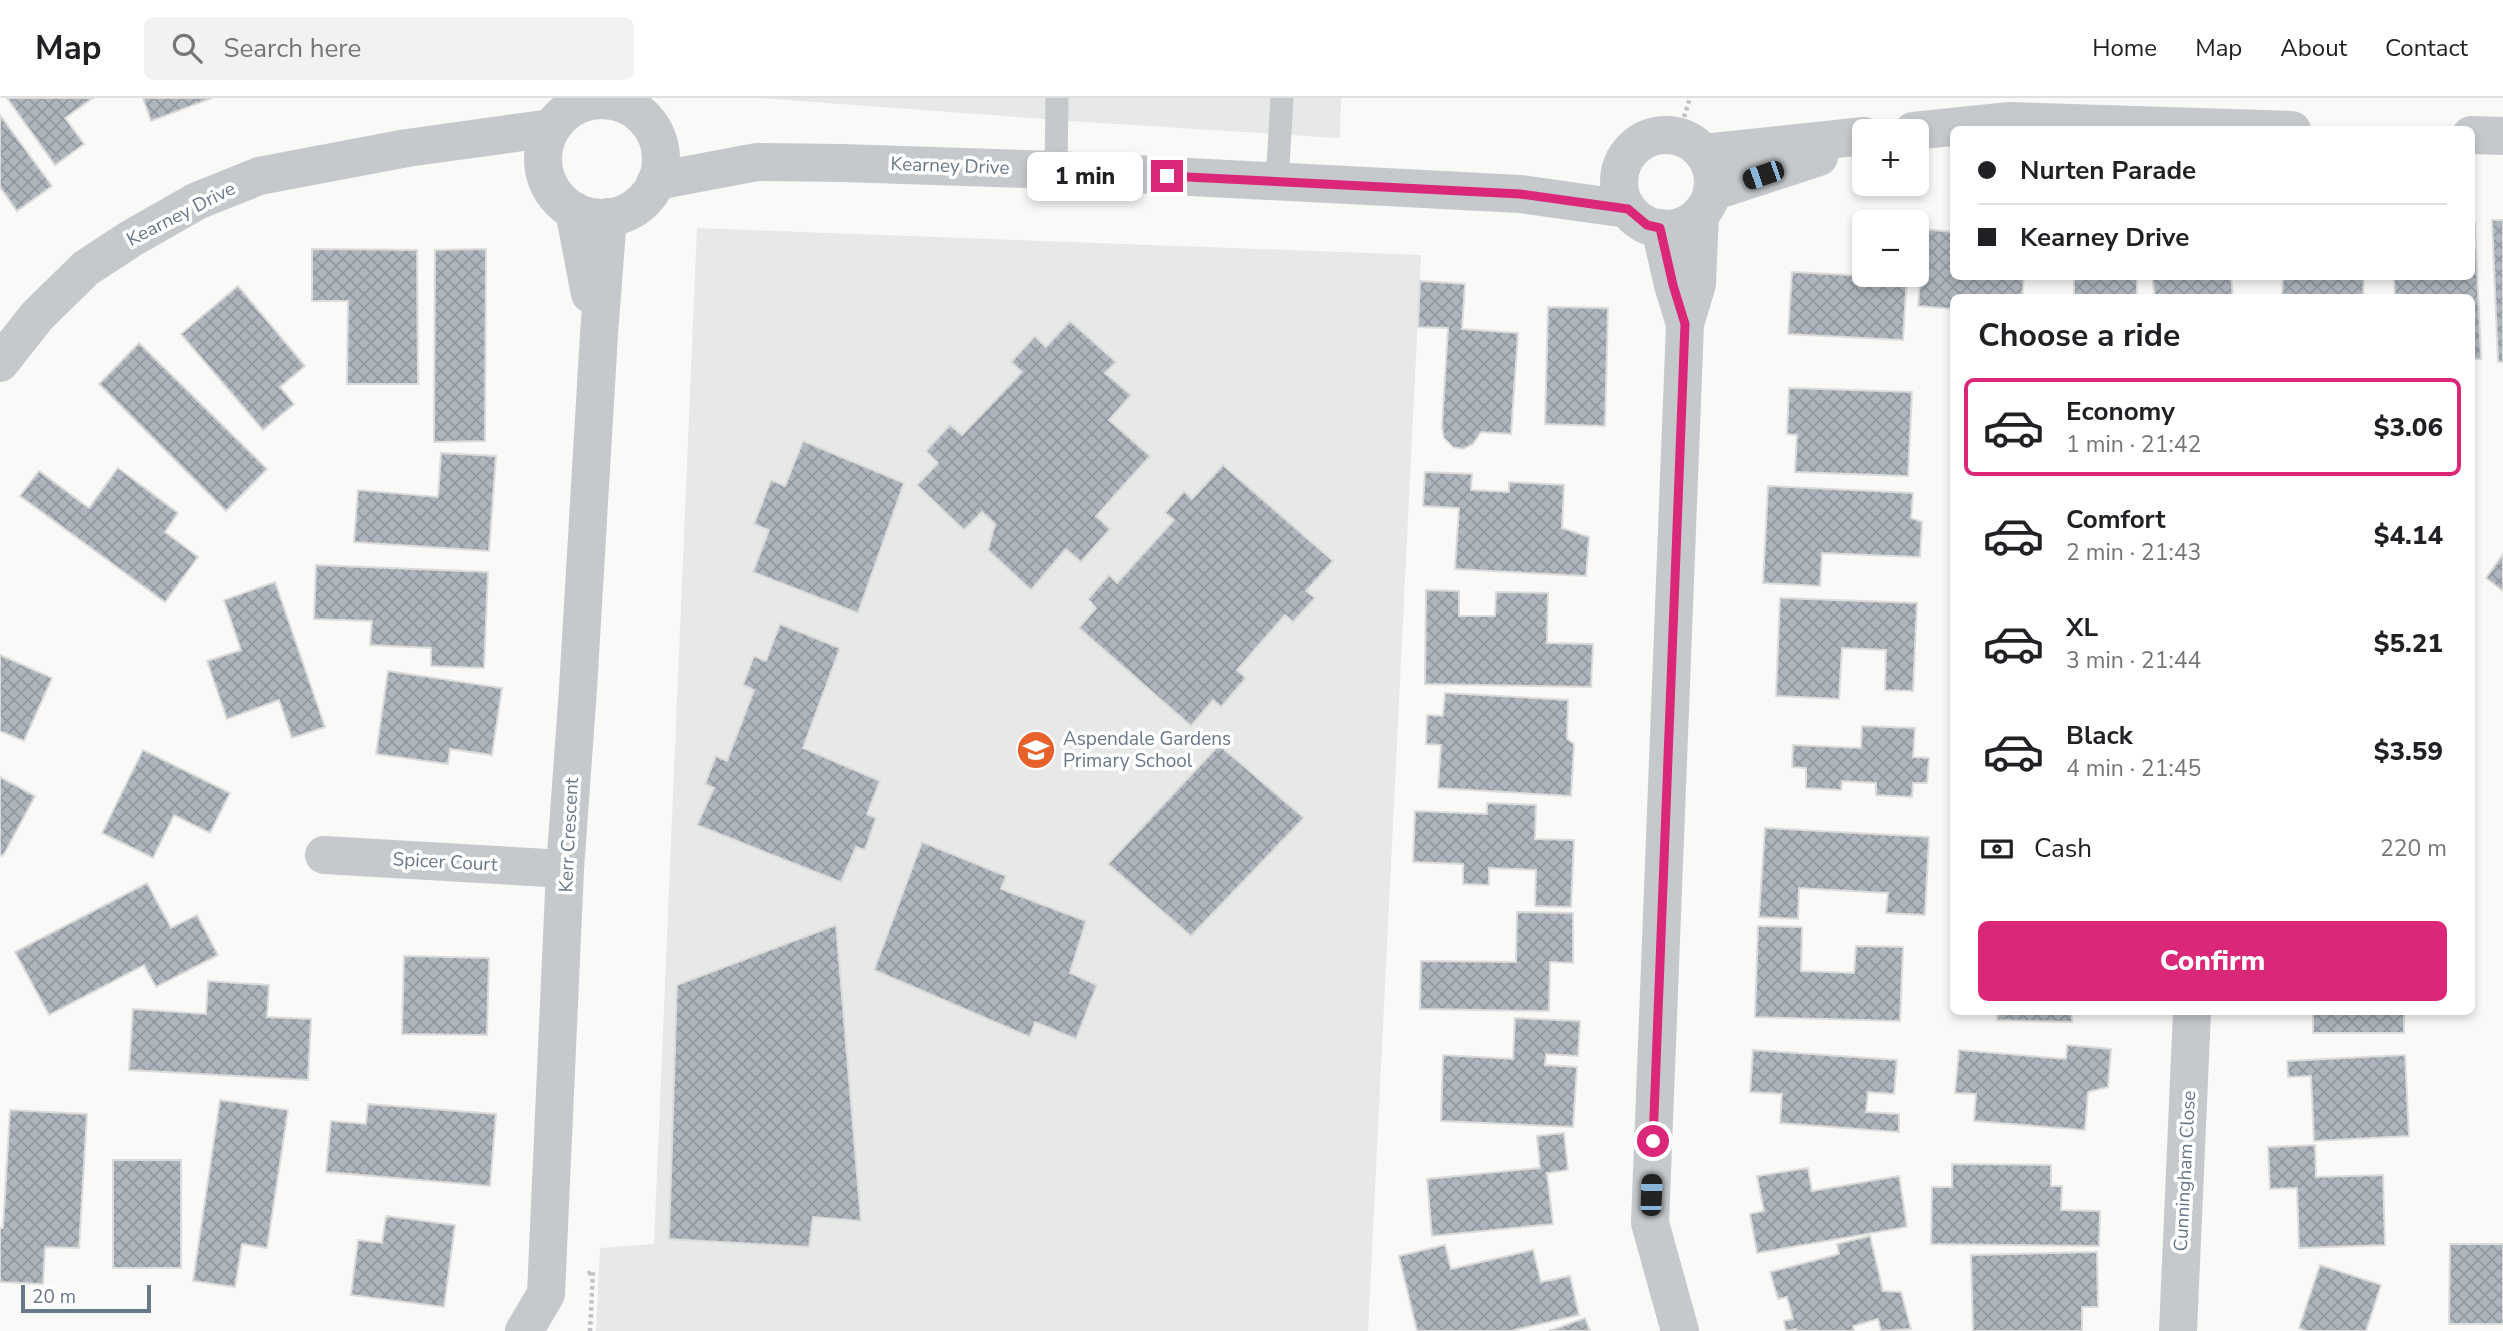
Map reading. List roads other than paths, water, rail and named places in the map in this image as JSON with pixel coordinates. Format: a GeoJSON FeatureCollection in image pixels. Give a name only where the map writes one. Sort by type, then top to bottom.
{"type":"FeatureCollection","features":[{"type":"Feature","properties":{"kind":"street"},"geometry":{"type":"LineString","coordinates":[[595,100],[625,101],[645,118],[657,139],[660,152],[656,181],[648,195],[637,206],[591,214],[558,199],[548,183],[543,164],[544,145],[570,110],[595,100]]}},
{"type":"Feature","properties":{"kind":"street","name":"Kearney Drive"},"geometry":{"type":"LineString","coordinates":[[0,363],[37,316],[86,268],[197,201],[259,176],[407,148],[570,110]]}},
{"type":"Feature","properties":{"kind":"street"},"geometry":{"type":"LineString","coordinates":[[1962,126],[2010,121],[2166,126]]}},
{"type":"Feature","properties":{"kind":"street"},"geometry":{"type":"LineString","coordinates":[[1929,129],[1950,127]]}},
{"type":"Feature","properties":{"kind":"street"},"geometry":{"type":"LineString","coordinates":[[1680,1331],[1650,1223],[1685,324],[1697,284],[1706,203],[1713,179],[1711,165],[1692,142],[1663,134],[1651,137],[1629,153],[1622,165],[1619,180],[1621,195],[1628,209],[1647,225],[1675,228],[1689,223],[1706,203],[1852,144]]}},
{"type":"Feature","properties":{"kind":"street"},"geometry":{"type":"LineString","coordinates":[[2475,135],[2503,136]]}},
{"type":"Feature","properties":{"kind":"street","name":"Kearney Drive"},"geometry":{"type":"LineString","coordinates":[[657,139],[757,162],[1056,170],[1520,194],[1628,209]]}},
{"type":"Feature","properties":{"kind":"street"},"geometry":{"type":"LineString","coordinates":[[1703,153],[1852,140]]}},
{"type":"Feature","properties":{"kind":"street","name":"Kearney Drive"},"geometry":{"type":"LineString","coordinates":[[407,148],[543,164]]}},
{"type":"Feature","properties":{"kind":"street","name":"Kearney Drive"},"geometry":{"type":"LineString","coordinates":[[656,181],[757,162]]}},
{"type":"Feature","properties":{"kind":"street","name":"Kearney Drive"},"geometry":{"type":"LineString","coordinates":[[1520,194],[1622,165]]}},
{"type":"Feature","properties":{"kind":"street","name":"Kerr Crescent"},"geometry":{"type":"LineString","coordinates":[[524,1331],[546,1294],[565,869],[599,334],[591,214]]}},
{"type":"Feature","properties":{"kind":"street"},"geometry":{"type":"LineString","coordinates":[[1660,228],[1685,324]]}},
{"type":"Feature","properties":{"kind":"street","name":"Spicer Court"},"geometry":{"type":"LineString","coordinates":[[324,855],[565,869]]}},
{"type":"Feature","properties":{"kind":"street","name":"Cunningham Close"},"geometry":{"type":"LineString","coordinates":[[2178,1331],[2192,1015]]}},
{"type":"Feature","properties":{"kind":"lane"},"geometry":{"type":"LineString","coordinates":[[1056,170],[1057,98]]}},
{"type":"Feature","properties":{"kind":"lane"},"geometry":{"type":"LineString","coordinates":[[1277,182],[1282,98]]}},
{"type":"Feature","properties":{"kind":"place","name":"Aspendale Gardens Primary School"},"geometry":{"type":"Point","coordinates":[1036,750]}}]}
